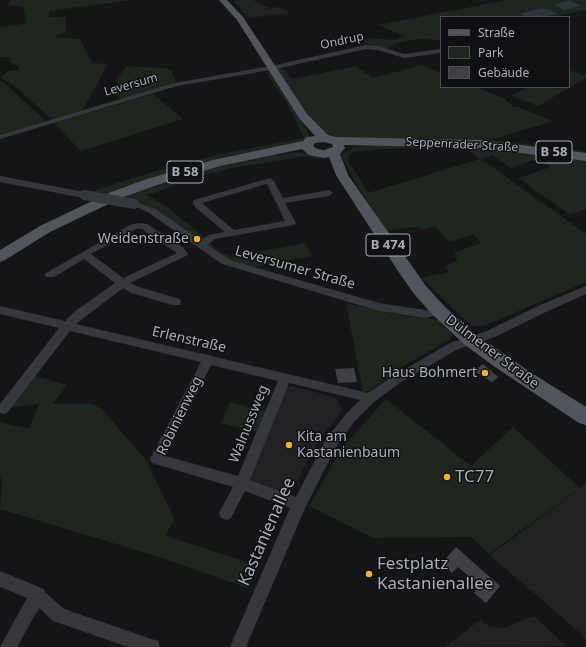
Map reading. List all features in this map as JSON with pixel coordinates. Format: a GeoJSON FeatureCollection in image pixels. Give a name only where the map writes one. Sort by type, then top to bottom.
{"type":"FeatureCollection","features":[{"type":"Feature","properties":{"kind":"main road","name":"B 474"},"geometry":{"type":"LineString","coordinates":[[223,0],[240,19],[323,146]]}},
{"type":"Feature","properties":{"kind":"main road","name":"Seppenrader Straße"},"geometry":{"type":"LineString","coordinates":[[323,146],[386,142],[480,144],[586,157]]}},
{"type":"Feature","properties":{"kind":"main road","name":"B 58"},"geometry":{"type":"LineString","coordinates":[[0,257],[45,229],[116,195],[173,175],[256,155],[323,146]]}},
{"type":"Feature","properties":{"kind":"main road","name":"Dülmener Straße"},"geometry":{"type":"LineString","coordinates":[[323,146],[403,267],[420,290],[439,311],[472,340],[523,377],[586,417]]}},
{"type":"Feature","properties":{"kind":"street","name":"Ondrup"},"geometry":{"type":"LineString","coordinates":[[272,68],[366,47],[379,48],[404,56],[440,51]]}},
{"type":"Feature","properties":{"kind":"street","name":"Leversum"},"geometry":{"type":"LineString","coordinates":[[0,137],[176,84],[272,68]]}},
{"type":"Feature","properties":{"kind":"street","name":"Leversumer Straße"},"geometry":{"type":"LineString","coordinates":[[0,179],[134,204],[152,212],[226,262],[379,307],[425,314],[439,311]]}},
{"type":"Feature","properties":{"kind":"street"},"geometry":{"type":"LineString","coordinates":[[200,245],[212,237],[291,223],[270,181],[197,202],[198,205],[232,233]]}},
{"type":"Feature","properties":{"kind":"street"},"geometry":{"type":"LineString","coordinates":[[281,201],[329,193]]}},
{"type":"Feature","properties":{"kind":"street"},"geometry":{"type":"LineString","coordinates":[[3,410],[67,326],[88,306],[122,283],[183,254],[180,249],[144,226],[138,226],[133,227],[84,254],[50,275]]}},
{"type":"Feature","properties":{"kind":"street"},"geometry":{"type":"LineString","coordinates":[[84,254],[122,283],[134,290],[176,302]]}},
{"type":"Feature","properties":{"kind":"street","name":"Kastanienallee"},"geometry":{"type":"LineString","coordinates":[[238,647],[299,505],[331,444],[339,430],[370,398],[397,379],[454,346],[491,334],[542,309],[586,290]]}},
{"type":"Feature","properties":{"kind":"street","name":"Erlenstraße"},"geometry":{"type":"LineString","coordinates":[[1,311],[370,398]]}},
{"type":"Feature","properties":{"kind":"street","name":"Robinienweg"},"geometry":{"type":"LineString","coordinates":[[208,359],[157,459],[242,483],[299,505]]}},
{"type":"Feature","properties":{"kind":"street","name":"Walnussweg"},"geometry":{"type":"LineString","coordinates":[[242,483],[285,378]]}},
{"type":"Feature","properties":{"kind":"street"},"geometry":{"type":"LineString","coordinates":[[226,513],[242,483]]}},
{"type":"Feature","properties":{"kind":"street"},"geometry":{"type":"LineString","coordinates":[[0,579],[38,595],[59,615],[128,643],[152,647]]}},
{"type":"Feature","properties":{"kind":"street"},"geometry":{"type":"LineString","coordinates":[[8,647],[38,595]]}},
{"type":"Feature","properties":{"kind":"shaded area"},"geometry":{"type":"Polygon","coordinates":[[[569,0],[581,6],[564,10],[554,5],[569,0]]]}},
{"type":"Feature","properties":{"kind":"shaded area"},"geometry":{"type":"Polygon","coordinates":[[[276,7],[291,13],[248,18],[242,11],[276,7]]]}},
{"type":"Feature","properties":{"kind":"shaded area"},"geometry":{"type":"Polygon","coordinates":[[[541,8],[558,14],[523,16],[520,14],[541,8]]]}},
{"type":"Feature","properties":{"kind":"shaded area","name":"Kita am Kastanienbaum"},"geometry":{"type":"Polygon","coordinates":[[[292,386],[334,397],[339,402],[341,410],[338,417],[319,440],[292,490],[286,494],[251,482],[251,478],[286,388],[292,386]]]}},
{"type":"Feature","properties":{"kind":"shaded area"},"geometry":{"type":"Polygon","coordinates":[[[586,484],[586,640],[580,633],[490,555],[586,484]]]}},
{"type":"Feature","properties":{"kind":"shaded area"},"geometry":{"type":"Polygon","coordinates":[[[534,616],[566,646],[445,647],[481,619],[485,624],[491,627],[504,628],[534,616]]]}},
{"type":"Feature","properties":{"kind":"green space"},"geometry":{"type":"Polygon","coordinates":[[[11,0],[133,0],[49,11],[49,17],[66,17],[66,32],[53,37],[80,39],[92,63],[108,64],[82,111],[56,119],[50,118],[15,86],[0,77],[8,71],[17,70],[19,66],[10,63],[12,58],[0,57],[0,26],[6,27],[27,23],[23,7],[7,5],[11,0]]]}},
{"type":"Feature","properties":{"kind":"green space"},"geometry":{"type":"Polygon","coordinates":[[[233,0],[253,0],[269,8],[242,11],[233,0]]]}},
{"type":"Feature","properties":{"kind":"green space"},"geometry":{"type":"Polygon","coordinates":[[[507,0],[586,0],[586,10],[556,16],[440,16],[440,40],[417,39],[396,43],[387,49],[366,43],[363,40],[370,38],[395,40],[405,36],[378,25],[507,0]]]}},
{"type":"Feature","properties":{"kind":"green space"},"geometry":{"type":"Polygon","coordinates":[[[422,65],[440,73],[440,88],[478,88],[506,99],[505,101],[513,105],[512,107],[518,107],[553,121],[491,140],[565,148],[586,152],[586,155],[560,151],[345,141],[324,135],[308,118],[276,69],[281,66],[292,79],[356,66],[373,78],[422,65]]]}},
{"type":"Feature","properties":{"kind":"green space"},"geometry":{"type":"Polygon","coordinates":[[[127,66],[171,69],[176,83],[120,100],[116,93],[119,93],[118,83],[115,81],[127,66]]]}},
{"type":"Feature","properties":{"kind":"green space"},"geometry":{"type":"Polygon","coordinates":[[[267,70],[271,70],[299,113],[309,135],[309,138],[305,142],[261,152],[106,197],[86,193],[156,171],[216,155],[304,138],[285,99],[266,72],[268,72],[267,70]]]}},
{"type":"Feature","properties":{"kind":"green space"},"geometry":{"type":"Polygon","coordinates":[[[570,70],[586,76],[586,78],[570,87],[570,70]]]}},
{"type":"Feature","properties":{"kind":"green space"},"geometry":{"type":"Polygon","coordinates":[[[0,82],[3,82],[46,121],[0,136],[0,82]]]}},
{"type":"Feature","properties":{"kind":"green space"},"geometry":{"type":"Polygon","coordinates":[[[526,88],[569,88],[538,106],[511,96],[526,88]]]}},
{"type":"Feature","properties":{"kind":"green space"},"geometry":{"type":"Polygon","coordinates":[[[153,94],[183,119],[81,151],[54,123],[153,94]]]}},
{"type":"Feature","properties":{"kind":"green space"},"geometry":{"type":"Polygon","coordinates":[[[395,144],[456,145],[586,159],[586,209],[570,215],[518,178],[551,167],[540,159],[511,168],[492,155],[481,159],[586,234],[586,282],[484,326],[472,326],[421,278],[449,272],[445,266],[456,261],[457,256],[453,253],[481,243],[473,234],[450,242],[435,226],[422,230],[419,227],[413,227],[386,231],[357,185],[342,157],[342,154],[352,149],[352,147],[395,144]],[[398,148],[359,151],[350,154],[348,158],[368,193],[480,159],[468,150],[398,148]]]}},
{"type":"Feature","properties":{"kind":"green space"},"geometry":{"type":"Polygon","coordinates":[[[300,152],[323,158],[317,159],[308,156],[232,168],[195,178],[147,195],[166,206],[205,238],[198,239],[151,207],[144,204],[116,199],[199,170],[257,157],[300,152]]]}},
{"type":"Feature","properties":{"kind":"green space"},"geometry":{"type":"Polygon","coordinates":[[[209,242],[219,251],[230,257],[305,243],[312,256],[254,267],[247,265],[242,266],[220,256],[205,244],[209,242]]]}},
{"type":"Feature","properties":{"kind":"green space"},"geometry":{"type":"Polygon","coordinates":[[[346,303],[393,314],[438,320],[453,335],[449,340],[405,365],[369,391],[363,392],[346,303]]]}},
{"type":"Feature","properties":{"kind":"green space"},"geometry":{"type":"Polygon","coordinates":[[[34,376],[67,385],[53,404],[92,404],[102,409],[146,460],[174,518],[166,536],[259,566],[248,588],[156,556],[0,509],[2,483],[0,474],[0,422],[29,429],[39,404],[10,408],[34,376]]]}},
{"type":"Feature","properties":{"kind":"green space","name":"TC77"},"geometry":{"type":"Polygon","coordinates":[[[386,399],[471,466],[513,427],[580,488],[489,554],[471,537],[373,538],[309,506],[341,449],[386,399]]]}},
{"type":"Feature","properties":{"kind":"green space"},"geometry":{"type":"Polygon","coordinates":[[[230,402],[267,412],[258,432],[221,423],[230,402]]]}},
{"type":"Feature","properties":{"kind":"building","name":"Haus Bohmert"},"geometry":{"type":"Polygon","coordinates":[[[483,364],[498,377],[492,382],[474,371],[483,364]]]}},
{"type":"Feature","properties":{"kind":"building"},"geometry":{"type":"Polygon","coordinates":[[[354,368],[357,382],[338,383],[335,369],[354,368]]]}},
{"type":"Feature","properties":{"kind":"building"},"geometry":{"type":"Polygon","coordinates":[[[456,547],[500,586],[486,603],[474,593],[480,586],[458,567],[452,573],[442,563],[456,547]]]}},
{"type":"Feature","properties":{"kind":"place","name":"Weidenstraße"},"geometry":{"type":"Point","coordinates":[197,239]}},
{"type":"Feature","properties":{"kind":"place","name":"Haus Bohmert"},"geometry":{"type":"Point","coordinates":[485,373]}},
{"type":"Feature","properties":{"kind":"place","name":"Kita am Kastanienbaum"},"geometry":{"type":"Point","coordinates":[289,445]}},
{"type":"Feature","properties":{"kind":"place","name":"TC77"},"geometry":{"type":"Point","coordinates":[447,477]}},
{"type":"Feature","properties":{"kind":"place","name":"Festplatz Kastanienallee"},"geometry":{"type":"Point","coordinates":[369,574]}}]}
